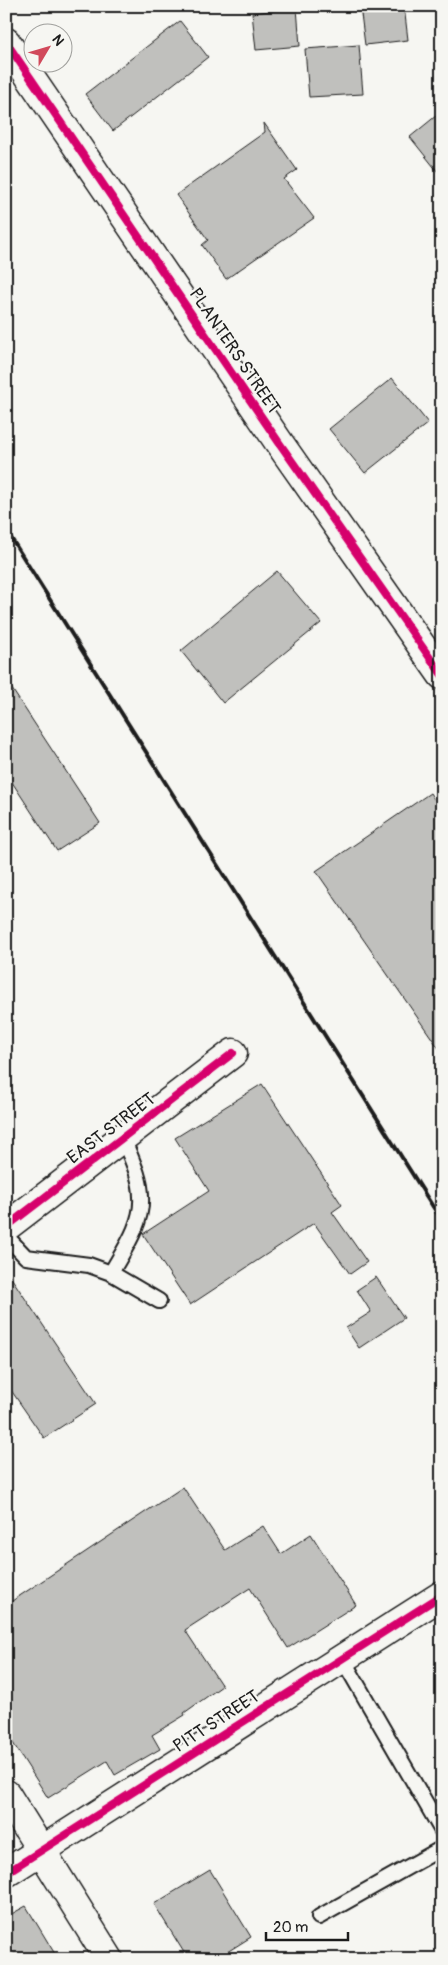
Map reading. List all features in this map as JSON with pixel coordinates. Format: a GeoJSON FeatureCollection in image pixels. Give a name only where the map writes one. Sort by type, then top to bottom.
{"type":"FeatureCollection","features":[{"type":"Feature","properties":{"kind":"street","name":"PLANTERS STREET"},"geometry":{"type":"LineString","coordinates":[[6,42],[280,444],[442,675]]}},
{"type":"Feature","properties":{"kind":"street","name":"PLANTERS STREET"},"geometry":{"type":"LineString","coordinates":[[6,70],[44,98]]}},
{"type":"Feature","properties":{"kind":"street","name":"EAST STREET"},"geometry":{"type":"LineString","coordinates":[[6,1227],[234,1053]]}},
{"type":"Feature","properties":{"kind":"street","name":"PITT STREET"},"geometry":{"type":"LineString","coordinates":[[6,1873],[442,1595]]}},
{"type":"Feature","properties":{"kind":"street"},"geometry":{"type":"LineString","coordinates":[[6,1794],[109,1959]]}},
{"type":"Feature","properties":{"kind":"lane"},"geometry":{"type":"LineString","coordinates":[[111,1273],[134,1229],[142,1199],[137,1176],[123,1138]]}},
{"type":"Feature","properties":{"kind":"lane"},"geometry":{"type":"LineString","coordinates":[[6,1236],[26,1257],[89,1265],[111,1273],[159,1301]]}},
{"type":"Feature","properties":{"kind":"lane"},"geometry":{"type":"LineString","coordinates":[[342,1658],[442,1831]]}},
{"type":"Feature","properties":{"kind":"lane"},"geometry":{"type":"LineString","coordinates":[[319,1917],[442,1848]]}},
{"type":"Feature","properties":{"kind":"building"},"geometry":{"type":"Polygon","coordinates":[[[360,6],[404,6],[408,40],[365,45],[360,6]]]}},
{"type":"Feature","properties":{"kind":"building"},"geometry":{"type":"Polygon","coordinates":[[[297,8],[300,46],[256,50],[252,13],[297,8]]]}},
{"type":"Feature","properties":{"kind":"building"},"geometry":{"type":"Polygon","coordinates":[[[180,21],[208,57],[113,131],[85,94],[180,21]]]}},
{"type":"Feature","properties":{"kind":"building"},"geometry":{"type":"Polygon","coordinates":[[[359,45],[363,94],[309,97],[305,49],[359,45]]]}},
{"type":"Feature","properties":{"kind":"building"},"geometry":{"type":"Polygon","coordinates":[[[442,111],[442,177],[410,137],[442,111]]]}},
{"type":"Feature","properties":{"kind":"building"},"geometry":{"type":"Polygon","coordinates":[[[264,123],[297,170],[284,179],[314,218],[226,279],[202,245],[208,240],[176,195],[265,132],[264,123]]]}},
{"type":"Feature","properties":{"kind":"building"},"geometry":{"type":"Polygon","coordinates":[[[392,378],[428,423],[365,473],[329,429],[392,378]]]}},
{"type":"Feature","properties":{"kind":"building"},"geometry":{"type":"Polygon","coordinates":[[[277,571],[321,623],[223,703],[181,651],[277,571]]]}},
{"type":"Feature","properties":{"kind":"building"},"geometry":{"type":"Polygon","coordinates":[[[6,680],[100,823],[57,851],[6,773],[6,680]]]}},
{"type":"Feature","properties":{"kind":"building"},"geometry":{"type":"Polygon","coordinates":[[[430,793],[442,811],[442,1053],[316,871],[430,793]]]}},
{"type":"Feature","properties":{"kind":"building"},"geometry":{"type":"Polygon","coordinates":[[[262,1084],[342,1205],[332,1212],[367,1262],[350,1274],[314,1223],[190,1305],[143,1234],[209,1191],[175,1138],[262,1084]]]}},
{"type":"Feature","properties":{"kind":"building"},"geometry":{"type":"Polygon","coordinates":[[[6,1270],[96,1404],[44,1438],[6,1383],[6,1270]]]}},
{"type":"Feature","properties":{"kind":"building"},"geometry":{"type":"Polygon","coordinates":[[[376,1277],[404,1318],[359,1348],[346,1328],[371,1312],[357,1290],[376,1277]]]}},
{"type":"Feature","properties":{"kind":"building"},"geometry":{"type":"Polygon","coordinates":[[[183,1487],[225,1550],[263,1526],[281,1554],[311,1534],[356,1605],[288,1648],[250,1588],[185,1630],[222,1686],[184,1713],[185,1715],[152,1735],[160,1749],[115,1775],[107,1761],[48,1798],[6,1732],[6,1605],[183,1487]]]}},
{"type":"Feature","properties":{"kind":"building"},"geometry":{"type":"Polygon","coordinates":[[[210,1870],[251,1937],[216,1959],[188,1959],[154,1904],[210,1870]]]}},
{"type":"Feature","properties":{"kind":"building"},"geometry":{"type":"Polygon","coordinates":[[[26,1906],[58,1959],[6,1959],[6,1917],[26,1906]]]}},
{"type":"Feature","properties":{"kind":"railway"},"geometry":{"type":"LineString","coordinates":[[6,530],[442,1221]]}},
{"type":"Feature","properties":{"kind":"cycle path"},"geometry":{"type":"LineString","coordinates":[[6,42],[280,444],[442,675]]}},
{"type":"Feature","properties":{"kind":"cycle path"},"geometry":{"type":"LineString","coordinates":[[6,1227],[233,1053]]}},
{"type":"Feature","properties":{"kind":"cycle path"},"geometry":{"type":"LineString","coordinates":[[6,1873],[442,1595]]}}]}
